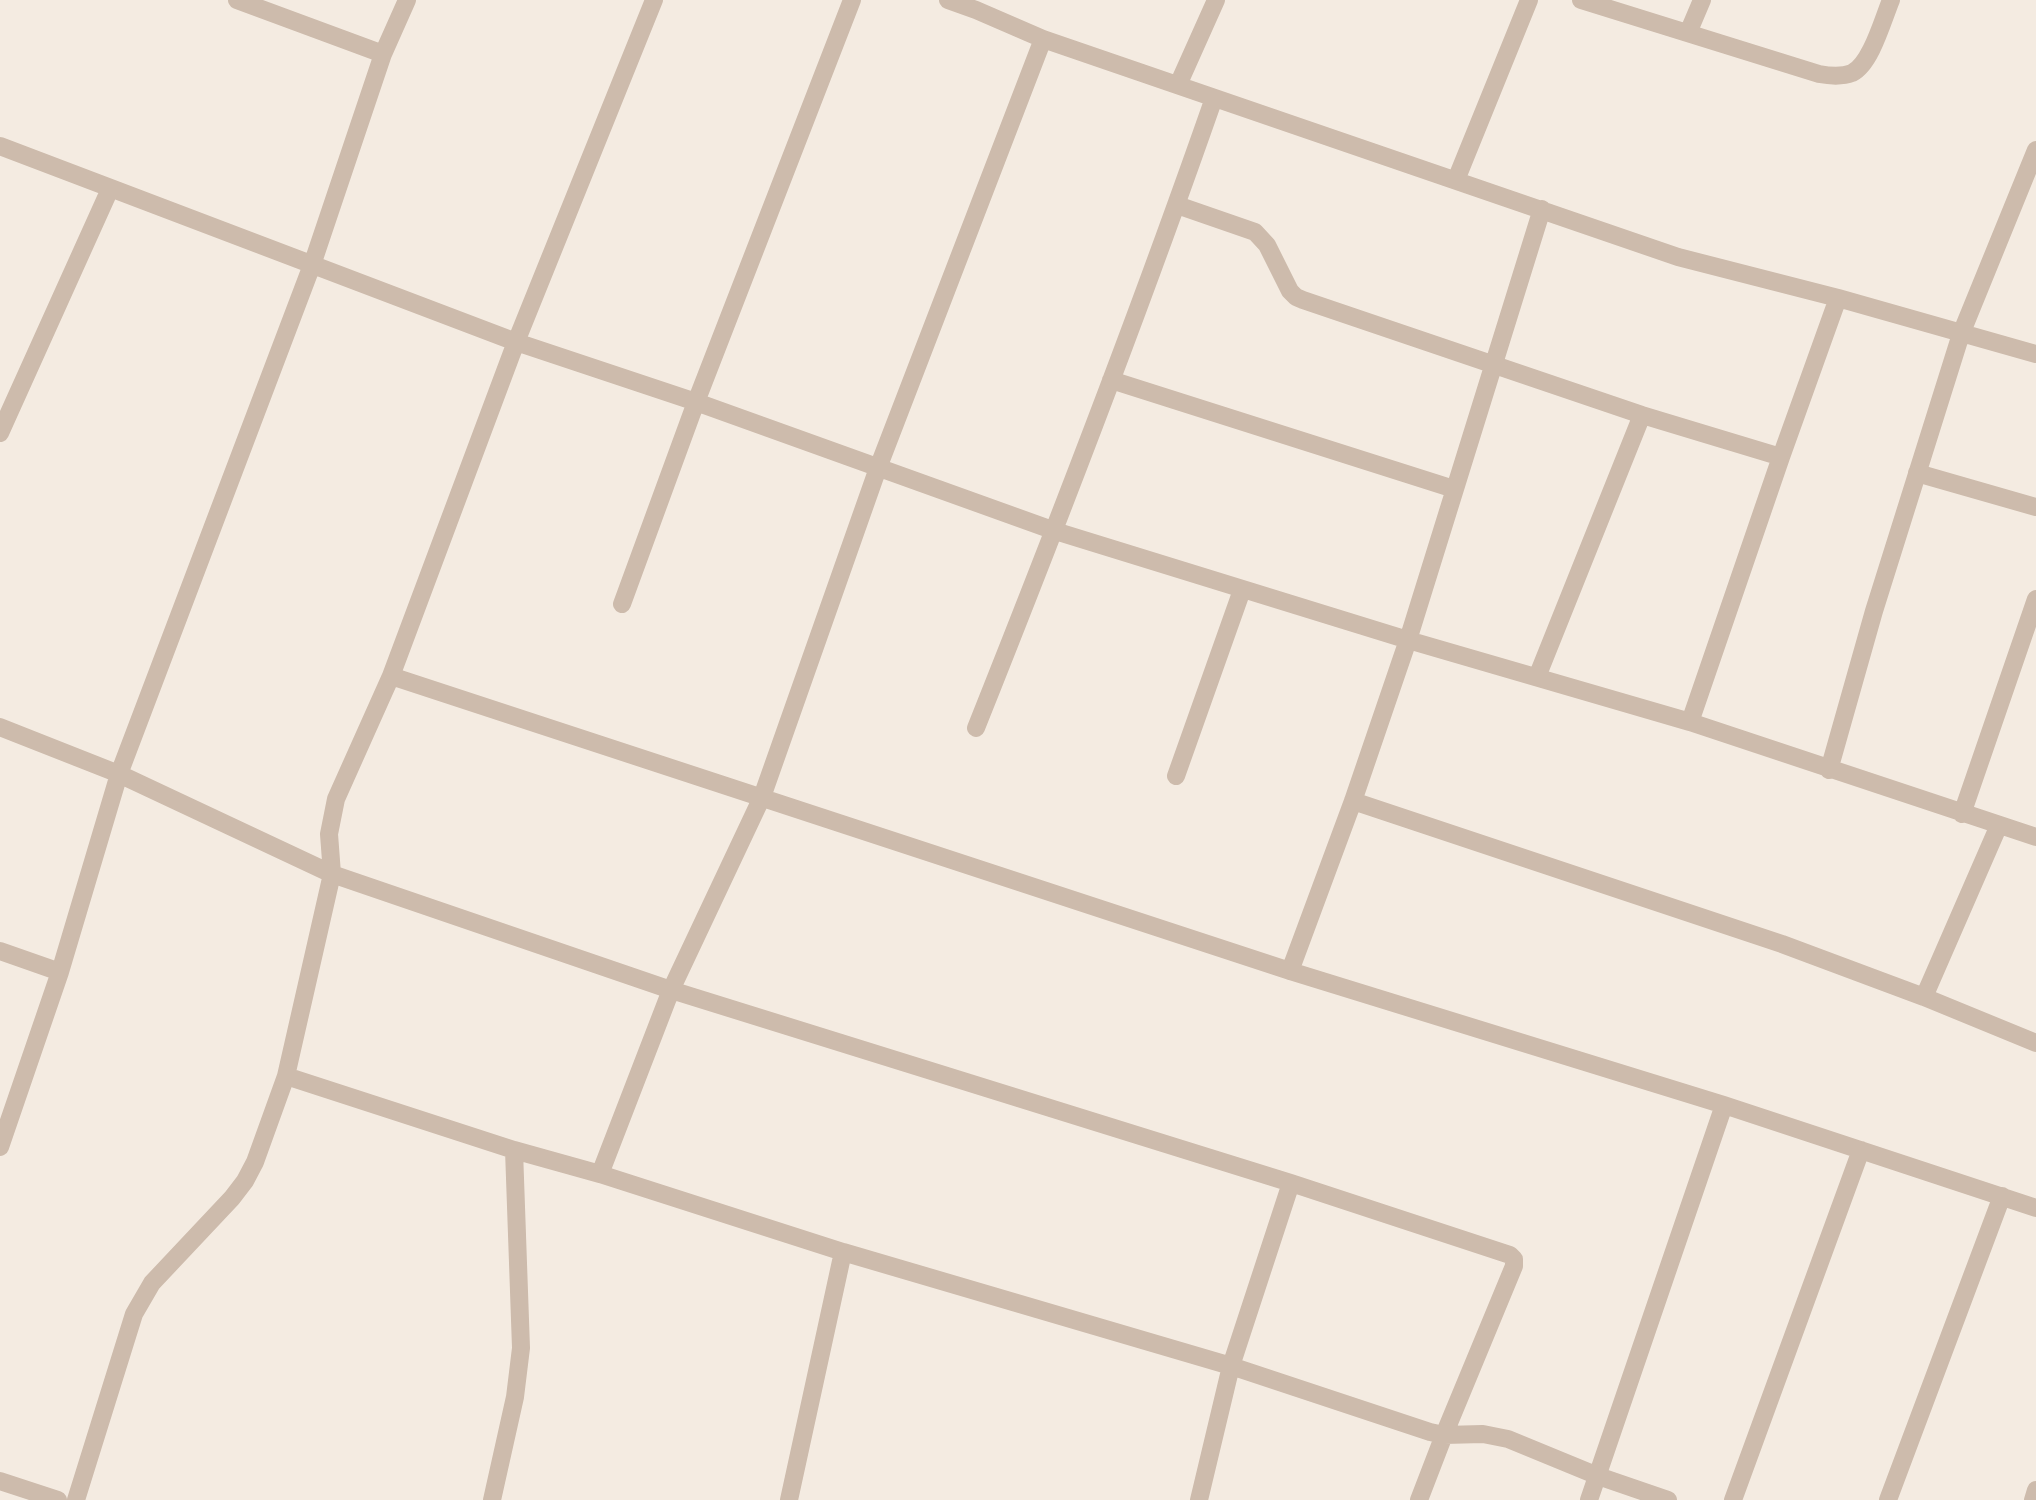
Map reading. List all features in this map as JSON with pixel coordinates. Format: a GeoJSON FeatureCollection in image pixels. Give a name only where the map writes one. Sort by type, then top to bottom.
{"type":"FeatureCollection","features":[{"type":"Feature","properties":{"kind":"street"},"geometry":{"type":"LineString","coordinates":[[237,0],[383,54]]}},
{"type":"Feature","properties":{"kind":"street"},"geometry":{"type":"LineString","coordinates":[[0,1147],[61,972],[119,774],[312,265],[383,54],[407,0]]}},
{"type":"Feature","properties":{"kind":"street"},"geometry":{"type":"LineString","coordinates":[[76,1500],[142,1298],[152,1283],[217,1215],[245,1181],[255,1162],[286,1076],[332,874],[329,834],[336,799],[391,677],[516,342],[654,0]]}},
{"type":"Feature","properties":{"kind":"street"},"geometry":{"type":"LineString","coordinates":[[622,604],[696,402],[852,0]]}},
{"type":"Feature","properties":{"kind":"street"},"geometry":{"type":"LineString","coordinates":[[948,0],[977,5],[1043,39],[1678,257],[1838,298],[2036,354]]}},
{"type":"Feature","properties":{"kind":"street"},"geometry":{"type":"LineString","coordinates":[[1178,85],[1216,0]]}},
{"type":"Feature","properties":{"kind":"street"},"geometry":{"type":"LineString","coordinates":[[1456,180],[1529,0]]}},
{"type":"Feature","properties":{"kind":"street"},"geometry":{"type":"LineString","coordinates":[[1581,0],[1819,74],[1842,75],[1852,73],[1867,57],[1891,0]]}},
{"type":"Feature","properties":{"kind":"street"},"geometry":{"type":"LineString","coordinates":[[1688,33],[1702,0]]}},
{"type":"Feature","properties":{"kind":"street"},"geometry":{"type":"LineString","coordinates":[[600,1174],[671,990],[762,797],[878,468],[1043,39]]}},
{"type":"Feature","properties":{"kind":"street"},"geometry":{"type":"LineString","coordinates":[[976,728],[1055,531],[1177,205],[1214,98]]}},
{"type":"Feature","properties":{"kind":"street"},"geometry":{"type":"LineString","coordinates":[[0,146],[516,342],[696,402],[1055,531],[1408,640],[1690,722],[2036,837]]}},
{"type":"Feature","properties":{"kind":"street"},"geometry":{"type":"LineString","coordinates":[[1829,769],[1874,611],[1961,334],[2036,150]]}},
{"type":"Feature","properties":{"kind":"street"},"geometry":{"type":"LineString","coordinates":[[0,433],[110,189]]}},
{"type":"Feature","properties":{"kind":"street"},"geometry":{"type":"LineString","coordinates":[[1177,205],[1255,232],[1267,245],[1290,291],[1296,297],[1642,415],[1781,457]]}},
{"type":"Feature","properties":{"kind":"street"},"geometry":{"type":"LineString","coordinates":[[1290,971],[1408,640],[1542,209]]}},
{"type":"Feature","properties":{"kind":"street"},"geometry":{"type":"LineString","coordinates":[[1690,722],[1838,298]]}},
{"type":"Feature","properties":{"kind":"street"},"geometry":{"type":"LineString","coordinates":[[1111,380],[1454,489]]}},
{"type":"Feature","properties":{"kind":"street"},"geometry":{"type":"LineString","coordinates":[[1537,677],[1642,415]]}},
{"type":"Feature","properties":{"kind":"street"},"geometry":{"type":"LineString","coordinates":[[1917,473],[2036,507]]}},
{"type":"Feature","properties":{"kind":"street"},"geometry":{"type":"LineString","coordinates":[[1176,776],[1242,590]]}},
{"type":"Feature","properties":{"kind":"street"},"geometry":{"type":"LineString","coordinates":[[1962,814],[2036,599]]}},
{"type":"Feature","properties":{"kind":"street"},"geometry":{"type":"LineString","coordinates":[[391,677],[1290,971],[1724,1105],[2036,1208]]}},
{"type":"Feature","properties":{"kind":"street"},"geometry":{"type":"LineString","coordinates":[[0,727],[119,774],[332,874],[671,990],[1291,1183],[1510,1255],[1514,1259],[1514,1266],[1419,1500]]}},
{"type":"Feature","properties":{"kind":"street"},"geometry":{"type":"LineString","coordinates":[[1353,800],[1782,944],[1924,997],[2036,1043]]}},
{"type":"Feature","properties":{"kind":"street"},"geometry":{"type":"LineString","coordinates":[[1924,997],[1999,825]]}},
{"type":"Feature","properties":{"kind":"street"},"geometry":{"type":"LineString","coordinates":[[0,951],[61,972]]}},
{"type":"Feature","properties":{"kind":"street"},"geometry":{"type":"LineString","coordinates":[[286,1076],[843,1252],[1231,1366],[1417,1428],[1444,1434],[1483,1434],[1508,1439],[1598,1476],[1668,1500]]}},
{"type":"Feature","properties":{"kind":"street"},"geometry":{"type":"LineString","coordinates":[[1589,1500],[1724,1105]]}},
{"type":"Feature","properties":{"kind":"street"},"geometry":{"type":"LineString","coordinates":[[492,1500],[515,1397],[521,1348],[514,1150]]}},
{"type":"Feature","properties":{"kind":"street"},"geometry":{"type":"LineString","coordinates":[[1733,1500],[1861,1150]]}},
{"type":"Feature","properties":{"kind":"street"},"geometry":{"type":"LineString","coordinates":[[1199,1500],[1231,1366],[1291,1183]]}},
{"type":"Feature","properties":{"kind":"street"},"geometry":{"type":"LineString","coordinates":[[1888,1500],[2002,1196]]}},
{"type":"Feature","properties":{"kind":"street"},"geometry":{"type":"LineString","coordinates":[[789,1500],[843,1252]]}},
{"type":"Feature","properties":{"kind":"street"},"geometry":{"type":"LineString","coordinates":[[0,1481],[58,1500]]}},
{"type":"Feature","properties":{"kind":"street"},"geometry":{"type":"LineString","coordinates":[[2033,1500],[2036,1490]]}}]}
